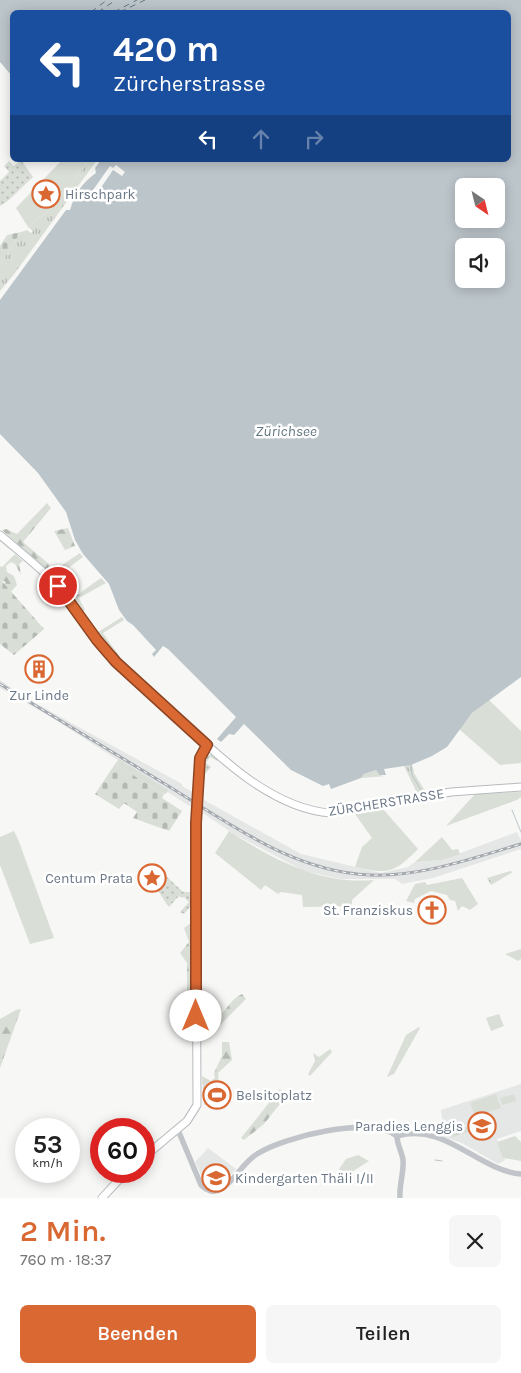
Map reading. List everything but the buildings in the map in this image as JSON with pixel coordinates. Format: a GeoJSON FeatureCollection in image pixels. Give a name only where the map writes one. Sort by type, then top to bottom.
{"type":"FeatureCollection","features":[{"type":"Feature","properties":{"kind":"main road","name":"ZÜRCHERSTRASSE"},"geometry":{"type":"LineString","coordinates":[[0,535],[58,586],[97,640],[116,662],[207,745],[253,782],[281,799],[315,812],[350,811],[451,792],[521,787]]}},
{"type":"Feature","properties":{"kind":"main road"},"geometry":{"type":"LineString","coordinates":[[155,1148],[190,1118],[197,1100],[196,836],[200,758],[207,745]]}},
{"type":"Feature","properties":{"kind":"main road"},"geometry":{"type":"LineString","coordinates":[[102,1198],[115,1183]]}},
{"type":"Feature","properties":{"kind":"street"},"geometry":{"type":"LineString","coordinates":[[178,1130],[200,1185],[206,1190],[214,1191],[226,1185],[254,1155],[284,1143],[330,1130],[352,1127],[389,1130],[397,1136],[414,1133],[441,1139],[501,1170],[521,1174]]}},
{"type":"Feature","properties":{"kind":"street"},"geometry":{"type":"LineString","coordinates":[[397,1136],[398,1148],[403,1163],[400,1198]]}},
{"type":"Feature","properties":{"kind":"shaded area"},"geometry":{"type":"Polygon","coordinates":[[[0,680],[28,699],[182,784],[182,786],[196,794],[201,804],[204,800],[301,854],[381,873],[408,867],[415,862],[442,860],[517,832],[521,840],[521,849],[433,878],[402,884],[395,879],[341,879],[304,871],[234,834],[201,812],[202,809],[195,805],[191,807],[46,714],[0,688],[0,680]]]}},
{"type":"Feature","properties":{"kind":"shaded area","name":"Paradies Lenggis"},"geometry":{"type":"Polygon","coordinates":[[[521,1084],[521,1131],[497,1139],[505,1160],[498,1164],[462,1143],[444,1137],[441,1110],[521,1084]]]}},
{"type":"Feature","properties":{"kind":"shaded area"},"geometry":{"type":"Polygon","coordinates":[[[208,1148],[236,1169],[223,1183],[216,1187],[204,1181],[195,1162],[208,1148]]]}},
{"type":"Feature","properties":{"kind":"green space"},"geometry":{"type":"Polygon","coordinates":[[[9,161],[14,166],[19,162],[22,162],[33,177],[0,206],[0,181],[9,172],[4,166],[9,161]]]}},
{"type":"Feature","properties":{"kind":"green space","name":"Hirschpark"},"geometry":{"type":"Polygon","coordinates":[[[60,162],[88,162],[56,205],[28,227],[16,208],[60,162]]]}},
{"type":"Feature","properties":{"kind":"green space"},"geometry":{"type":"Polygon","coordinates":[[[88,162],[96,162],[0,291],[0,265],[21,232],[27,230],[31,233],[33,231],[28,227],[56,205],[88,162]]]}},
{"type":"Feature","properties":{"kind":"green space"},"geometry":{"type":"Polygon","coordinates":[[[21,232],[0,265],[0,246],[7,235],[21,232]]]}},
{"type":"Feature","properties":{"kind":"green space"},"geometry":{"type":"Polygon","coordinates":[[[47,503],[51,508],[23,542],[50,565],[47,570],[2,530],[6,529],[17,534],[47,503]]]}},
{"type":"Feature","properties":{"kind":"green space"},"geometry":{"type":"Polygon","coordinates":[[[68,528],[75,546],[65,550],[54,531],[68,528]]]}},
{"type":"Feature","properties":{"kind":"green space"},"geometry":{"type":"Polygon","coordinates":[[[80,553],[83,557],[60,574],[67,584],[66,588],[55,576],[61,570],[59,567],[80,553]]]}},
{"type":"Feature","properties":{"kind":"green space"},"geometry":{"type":"Polygon","coordinates":[[[15,554],[23,561],[19,564],[21,575],[15,564],[11,562],[6,566],[7,572],[14,576],[17,585],[7,596],[0,591],[6,582],[0,580],[0,566],[2,567],[15,554]]]}},
{"type":"Feature","properties":{"kind":"green space"},"geometry":{"type":"Polygon","coordinates":[[[101,578],[106,583],[79,598],[85,610],[83,611],[69,591],[72,589],[77,595],[101,578]]]}},
{"type":"Feature","properties":{"kind":"green space"},"geometry":{"type":"Polygon","coordinates":[[[0,579],[44,629],[14,655],[0,644],[0,579]]]}},
{"type":"Feature","properties":{"kind":"green space"},"geometry":{"type":"Polygon","coordinates":[[[122,617],[124,620],[103,633],[127,667],[98,632],[122,617]]]}},
{"type":"Feature","properties":{"kind":"green space"},"geometry":{"type":"Polygon","coordinates":[[[489,700],[521,731],[521,763],[500,765],[459,729],[472,713],[489,700]]]}},
{"type":"Feature","properties":{"kind":"green space"},"geometry":{"type":"Polygon","coordinates":[[[208,755],[213,755],[218,760],[210,757],[206,763],[211,767],[205,774],[205,779],[203,777],[205,758],[208,755]]]}},
{"type":"Feature","properties":{"kind":"green space"},"geometry":{"type":"Polygon","coordinates":[[[119,759],[168,790],[167,793],[164,794],[115,764],[119,759]]]}},
{"type":"Feature","properties":{"kind":"green space"},"geometry":{"type":"Polygon","coordinates":[[[115,764],[164,794],[162,798],[182,811],[169,831],[133,818],[137,812],[124,803],[119,809],[95,794],[115,764]]]}},
{"type":"Feature","properties":{"kind":"green space"},"geometry":{"type":"Polygon","coordinates":[[[412,764],[414,773],[425,791],[417,793],[404,766],[412,764]]]}},
{"type":"Feature","properties":{"kind":"green space"},"geometry":{"type":"Polygon","coordinates":[[[376,770],[382,776],[387,776],[361,778],[364,774],[376,770]]]}},
{"type":"Feature","properties":{"kind":"green space"},"geometry":{"type":"Polygon","coordinates":[[[521,792],[521,797],[517,800],[446,826],[475,794],[521,792]]]}},
{"type":"Feature","properties":{"kind":"green space"},"geometry":{"type":"Polygon","coordinates":[[[383,809],[418,849],[396,868],[390,870],[376,871],[355,867],[362,847],[372,838],[355,814],[383,809]]]}},
{"type":"Feature","properties":{"kind":"green space"},"geometry":{"type":"Polygon","coordinates":[[[14,831],[54,938],[30,944],[0,865],[0,837],[14,831]]]}},
{"type":"Feature","properties":{"kind":"green space"},"geometry":{"type":"Polygon","coordinates":[[[229,831],[262,851],[298,868],[335,878],[374,880],[352,900],[352,906],[303,907],[302,895],[281,892],[278,894],[265,885],[261,890],[215,853],[229,831]]]}},
{"type":"Feature","properties":{"kind":"green space"},"geometry":{"type":"Polygon","coordinates":[[[442,837],[452,850],[458,849],[460,854],[442,860],[415,862],[442,837]]]}},
{"type":"Feature","properties":{"kind":"green space"},"geometry":{"type":"Polygon","coordinates":[[[510,871],[513,872],[491,885],[487,878],[510,871]]]}},
{"type":"Feature","properties":{"kind":"green space"},"geometry":{"type":"Polygon","coordinates":[[[165,875],[183,892],[191,892],[191,906],[184,914],[180,912],[189,902],[184,897],[179,896],[169,907],[154,887],[165,875]]]}},
{"type":"Feature","properties":{"kind":"green space"},"geometry":{"type":"Polygon","coordinates":[[[462,878],[478,904],[470,910],[462,906],[458,911],[455,901],[450,900],[447,895],[431,891],[415,899],[414,903],[406,901],[415,884],[425,882],[427,885],[462,878]]]}},
{"type":"Feature","properties":{"kind":"green space"},"geometry":{"type":"Polygon","coordinates":[[[191,923],[192,1009],[190,1009],[187,999],[187,963],[180,953],[189,942],[184,928],[191,923]]]}},
{"type":"Feature","properties":{"kind":"green space"},"geometry":{"type":"Polygon","coordinates":[[[521,949],[521,959],[518,961],[505,954],[521,949]]]}},
{"type":"Feature","properties":{"kind":"green space"},"geometry":{"type":"Polygon","coordinates":[[[242,994],[246,999],[220,1025],[215,1019],[234,999],[242,994]]]}},
{"type":"Feature","properties":{"kind":"green space"},"geometry":{"type":"Polygon","coordinates":[[[21,1009],[0,1068],[0,1019],[21,1009]]]}},
{"type":"Feature","properties":{"kind":"green space"},"geometry":{"type":"Polygon","coordinates":[[[499,1014],[504,1026],[491,1031],[486,1018],[499,1014]]]}},
{"type":"Feature","properties":{"kind":"green space"},"geometry":{"type":"Polygon","coordinates":[[[419,1027],[394,1074],[387,1077],[406,1035],[419,1027]]]}},
{"type":"Feature","properties":{"kind":"green space"},"geometry":{"type":"Polygon","coordinates":[[[222,1042],[229,1042],[232,1060],[218,1073],[219,1086],[206,1095],[206,1105],[204,1105],[202,1076],[211,1081],[215,1078],[214,1073],[222,1056],[222,1042]]]}},
{"type":"Feature","properties":{"kind":"green space"},"geometry":{"type":"Polygon","coordinates":[[[330,1049],[332,1052],[310,1076],[308,1074],[315,1061],[313,1053],[319,1057],[330,1049]]]}},
{"type":"Feature","properties":{"kind":"green space","name":"Belsitoplatz"},"geometry":{"type":"Polygon","coordinates":[[[221,1085],[227,1094],[212,1104],[207,1095],[221,1085]]]}},
{"type":"Feature","properties":{"kind":"green space"},"geometry":{"type":"Polygon","coordinates":[[[280,1089],[287,1095],[264,1124],[244,1140],[241,1138],[280,1089]]]}},
{"type":"Feature","properties":{"kind":"green space"},"geometry":{"type":"Polygon","coordinates":[[[496,1094],[501,1108],[475,1116],[470,1103],[496,1094]]]}},
{"type":"Feature","properties":{"kind":"green space"},"geometry":{"type":"Polygon","coordinates":[[[514,1094],[516,1101],[502,1105],[500,1098],[514,1094]]]}},
{"type":"Feature","properties":{"kind":"green space"},"geometry":{"type":"Polygon","coordinates":[[[473,1126],[474,1130],[451,1138],[455,1129],[473,1126]]]}},
{"type":"Feature","properties":{"kind":"green space"},"geometry":{"type":"Polygon","coordinates":[[[515,1136],[521,1142],[521,1161],[503,1158],[497,1142],[515,1136]]]}},
{"type":"Feature","properties":{"kind":"green space"},"geometry":{"type":"Polygon","coordinates":[[[358,1155],[369,1161],[336,1182],[343,1172],[339,1169],[346,1159],[358,1155]]]}},
{"type":"Feature","properties":{"kind":"water","name":"Zürichsee"},"geometry":{"type":"Polygon","coordinates":[[[0,0],[521,0],[521,677],[472,713],[447,747],[432,756],[411,765],[384,769],[386,775],[380,775],[376,770],[364,774],[361,778],[331,789],[329,784],[323,786],[291,770],[244,724],[234,735],[229,734],[221,742],[217,739],[236,717],[168,649],[163,646],[154,657],[152,654],[156,650],[127,621],[119,610],[109,584],[83,554],[75,540],[66,512],[38,473],[0,434],[0,300],[66,210],[70,210],[77,193],[83,184],[96,173],[95,168],[100,162],[511,162],[511,10],[10,10],[10,74],[0,62],[0,0]]]}},
{"type":"Feature","properties":{"kind":"pier"},"geometry":{"type":"Polygon","coordinates":[[[116,165],[125,172],[122,176],[113,170],[98,192],[106,198],[102,202],[93,196],[96,192],[93,190],[110,166],[113,168],[116,165]]]}},
{"type":"Feature","properties":{"kind":"waterway"},"geometry":{"type":"LineString","coordinates":[[411,765],[412,775],[422,792]]}},
{"type":"Feature","properties":{"kind":"waterway"},"geometry":{"type":"LineString","coordinates":[[512,810],[521,832]]}},
{"type":"Feature","properties":{"kind":"waterway"},"geometry":{"type":"LineString","coordinates":[[435,1160],[442,1161]]}},
{"type":"Feature","properties":{"kind":"ferry route"},"geometry":{"type":"LineString","coordinates":[[94,10],[107,0]]}},
{"type":"Feature","properties":{"kind":"ferry route"},"geometry":{"type":"LineString","coordinates":[[101,10],[116,0]]}},
{"type":"Feature","properties":{"kind":"ferry route"},"geometry":{"type":"LineString","coordinates":[[118,10],[137,0]]}},
{"type":"Feature","properties":{"kind":"ferry route"},"geometry":{"type":"LineString","coordinates":[[124,10],[145,0]]}},
{"type":"Feature","properties":{"kind":"railway"},"geometry":{"type":"LineString","coordinates":[[0,684],[238,829],[288,855],[314,865],[342,872],[370,875],[409,873],[447,866],[521,844]]}},
{"type":"Feature","properties":{"kind":"place","name":"Hirschpark"},"geometry":{"type":"Point","coordinates":[46,194]}},
{"type":"Feature","properties":{"kind":"place","name":"Zur Linde"},"geometry":{"type":"Point","coordinates":[39,669]}},
{"type":"Feature","properties":{"kind":"place","name":"Centum Prata"},"geometry":{"type":"Point","coordinates":[152,878]}},
{"type":"Feature","properties":{"kind":"place","name":"St. Franziskus"},"geometry":{"type":"Point","coordinates":[432,910]}},
{"type":"Feature","properties":{"kind":"place","name":"Belsitoplatz"},"geometry":{"type":"Point","coordinates":[217,1095]}},
{"type":"Feature","properties":{"kind":"place","name":"Paradies Lenggis"},"geometry":{"type":"Point","coordinates":[482,1126]}},
{"type":"Feature","properties":{"kind":"place","name":"Kindergarten Thäli I/II"},"geometry":{"type":"Point","coordinates":[216,1178]}},
{"type":"Feature","properties":{"kind":"route"},"geometry":{"type":"LineString","coordinates":[[58,586],[97,640],[116,662],[207,745],[200,758],[196,823],[196,1016]]}}]}
